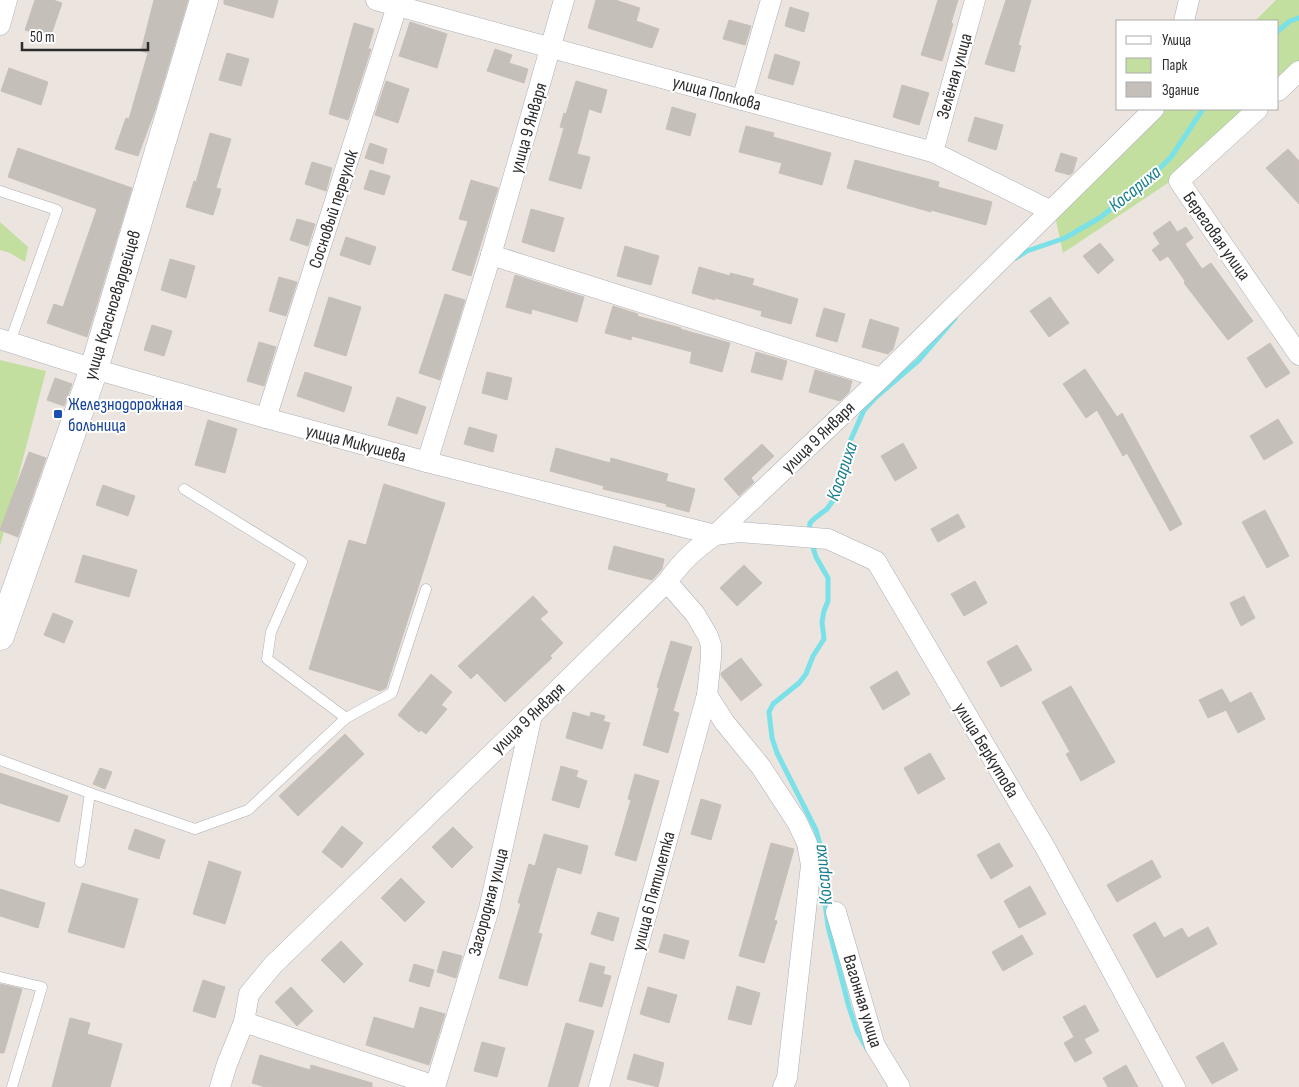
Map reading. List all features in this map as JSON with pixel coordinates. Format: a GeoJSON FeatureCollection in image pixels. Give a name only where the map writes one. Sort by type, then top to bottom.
{"type":"FeatureCollection","features":[{"type":"Feature","properties":{"kind":"street"},"geometry":{"type":"LineString","coordinates":[[0,25],[7,0]]}},
{"type":"Feature","properties":{"kind":"street","name":"улица Красногвардейцев"},"geometry":{"type":"LineString","coordinates":[[0,636],[94,369],[204,0]]}},
{"type":"Feature","properties":{"kind":"street","name":"улица Попкова"},"geometry":{"type":"LineString","coordinates":[[376,0],[398,3],[550,47],[933,152],[1050,210]]}},
{"type":"Feature","properties":{"kind":"street","name":"улица 9 Января"},"geometry":{"type":"LineString","coordinates":[[427,462],[491,255],[564,0]]}},
{"type":"Feature","properties":{"kind":"street"},"geometry":{"type":"LineString","coordinates":[[742,100],[771,0]]}},
{"type":"Feature","properties":{"kind":"street","name":"Зелёная улица"},"geometry":{"type":"LineString","coordinates":[[933,152],[975,0]]}},
{"type":"Feature","properties":{"kind":"street"},"geometry":{"type":"LineString","coordinates":[[1184,20],[1189,0]]}},
{"type":"Feature","properties":{"kind":"street","name":"Сосновый переулок"},"geometry":{"type":"LineString","coordinates":[[266,418],[398,3]]}},
{"type":"Feature","properties":{"kind":"street"},"geometry":{"type":"LineString","coordinates":[[1279,90],[1299,71]]}},
{"type":"Feature","properties":{"kind":"street","name":"улица 9 Января"},"geometry":{"type":"LineString","coordinates":[[220,1087],[244,1022],[249,994],[273,965],[667,582],[688,555],[715,535],[881,378],[1153,110]]}},
{"type":"Feature","properties":{"kind":"street","name":"Береговая улица"},"geometry":{"type":"LineString","coordinates":[[1257,110],[1179,181],[1299,355]]}},
{"type":"Feature","properties":{"kind":"street"},"geometry":{"type":"LineString","coordinates":[[491,255],[881,378]]}},
{"type":"Feature","properties":{"kind":"street","name":"улица Микушева"},"geometry":{"type":"LineString","coordinates":[[5,341],[94,369],[427,462],[715,535]]}},
{"type":"Feature","properties":{"kind":"street","name":"улица Беркутова"},"geometry":{"type":"LineString","coordinates":[[715,535],[739,532],[828,539],[876,562],[1046,849],[1175,1087]]}},
{"type":"Feature","properties":{"kind":"street","name":"улица 6 Пятилетка"},"geometry":{"type":"LineString","coordinates":[[599,1087],[707,695],[711,658],[711,645],[708,636],[695,614],[667,582]]}},
{"type":"Feature","properties":{"kind":"street"},"geometry":{"type":"LineString","coordinates":[[707,695],[772,783],[797,822],[807,843],[811,865],[787,1078],[783,1087]]}},
{"type":"Feature","properties":{"kind":"street","name":"Загородная улица"},"geometry":{"type":"LineString","coordinates":[[435,1086],[489,909],[532,715]]}},
{"type":"Feature","properties":{"kind":"street","name":"Вагонная улица"},"geometry":{"type":"LineString","coordinates":[[836,912],[875,1046],[900,1087]]}},
{"type":"Feature","properties":{"kind":"street"},"geometry":{"type":"LineString","coordinates":[[244,1022],[435,1086]]}},
{"type":"Feature","properties":{"kind":"lane"},"geometry":{"type":"LineString","coordinates":[[0,191],[57,210],[5,341]]}},
{"type":"Feature","properties":{"kind":"lane"},"geometry":{"type":"LineString","coordinates":[[184,489],[302,562],[271,632],[267,659],[346,718]]}},
{"type":"Feature","properties":{"kind":"lane"},"geometry":{"type":"LineString","coordinates":[[0,760],[195,829],[248,810],[346,718],[392,694],[426,589]]}},
{"type":"Feature","properties":{"kind":"lane"},"geometry":{"type":"LineString","coordinates":[[80,862],[90,793]]}},
{"type":"Feature","properties":{"kind":"lane"},"geometry":{"type":"LineString","coordinates":[[0,977],[42,987],[12,1087]]}},
{"type":"Feature","properties":{"kind":"green space"},"geometry":{"type":"Polygon","coordinates":[[[1276,0],[1299,0],[1299,77],[1279,93],[1279,20],[1256,20],[1276,0]]]}},
{"type":"Feature","properties":{"kind":"green space"},"geometry":{"type":"Polygon","coordinates":[[[1160,110],[1259,110],[1174,179],[1063,253],[1054,211],[1160,110]]]}},
{"type":"Feature","properties":{"kind":"green space"},"geometry":{"type":"Polygon","coordinates":[[[0,222],[28,247],[25,262],[10,253],[0,250],[0,222]]]}},
{"type":"Feature","properties":{"kind":"green space"},"geometry":{"type":"Polygon","coordinates":[[[0,360],[46,371],[0,546],[0,360]]]}},
{"type":"Feature","properties":{"kind":"building"},"geometry":{"type":"Polygon","coordinates":[[[35,0],[53,0],[62,3],[50,38],[25,30],[35,0]]]}},
{"type":"Feature","properties":{"kind":"building"},"geometry":{"type":"Polygon","coordinates":[[[154,0],[188,0],[155,110],[138,156],[115,149],[126,118],[129,119],[148,53],[141,51],[154,0]]]}},
{"type":"Feature","properties":{"kind":"building"},"geometry":{"type":"Polygon","coordinates":[[[224,0],[278,0],[273,18],[224,4],[224,0]]]}},
{"type":"Feature","properties":{"kind":"building"},"geometry":{"type":"Polygon","coordinates":[[[596,0],[615,0],[640,8],[636,21],[659,29],[652,48],[588,28],[596,0]]]}},
{"type":"Feature","properties":{"kind":"building"},"geometry":{"type":"Polygon","coordinates":[[[938,0],[958,0],[942,61],[921,55],[938,0]]]}},
{"type":"Feature","properties":{"kind":"building"},"geometry":{"type":"Polygon","coordinates":[[[1006,0],[1031,0],[1018,45],[1021,46],[1014,72],[985,64],[1006,0]]]}},
{"type":"Feature","properties":{"kind":"building"},"geometry":{"type":"Polygon","coordinates":[[[790,7],[809,13],[804,32],[785,26],[790,7]]]}},
{"type":"Feature","properties":{"kind":"building"},"geometry":{"type":"Polygon","coordinates":[[[729,20],[751,26],[745,45],[723,39],[729,20]]]}},
{"type":"Feature","properties":{"kind":"building"},"geometry":{"type":"Polygon","coordinates":[[[410,22],[447,34],[437,68],[399,56],[410,22]]]}},
{"type":"Feature","properties":{"kind":"building"},"geometry":{"type":"Polygon","coordinates":[[[354,23],[374,29],[368,49],[371,49],[348,120],[329,114],[354,23]]]}},
{"type":"Feature","properties":{"kind":"building"},"geometry":{"type":"Polygon","coordinates":[[[495,49],[512,55],[509,63],[528,69],[524,83],[487,71],[495,49]]]}},
{"type":"Feature","properties":{"kind":"building"},"geometry":{"type":"Polygon","coordinates":[[[227,53],[249,59],[241,86],[219,80],[227,53]]]}},
{"type":"Feature","properties":{"kind":"building"},"geometry":{"type":"Polygon","coordinates":[[[775,54],[800,62],[793,85],[768,78],[775,54]]]}},
{"type":"Feature","properties":{"kind":"building"},"geometry":{"type":"Polygon","coordinates":[[[9,68],[48,82],[41,105],[1,91],[9,68]]]}},
{"type":"Feature","properties":{"kind":"building"},"geometry":{"type":"Polygon","coordinates":[[[386,81],[409,89],[398,123],[375,115],[386,81]]]}},
{"type":"Feature","properties":{"kind":"building"},"geometry":{"type":"Polygon","coordinates":[[[576,81],[607,90],[601,113],[589,109],[577,154],[590,157],[581,189],[549,180],[564,128],[560,127],[576,81]]]}},
{"type":"Feature","properties":{"kind":"building"},"geometry":{"type":"Polygon","coordinates":[[[902,85],[929,93],[919,125],[893,117],[902,85]]]}},
{"type":"Feature","properties":{"kind":"building"},"geometry":{"type":"Polygon","coordinates":[[[672,107],[696,114],[690,136],[666,129],[672,107]]]}},
{"type":"Feature","properties":{"kind":"building"},"geometry":{"type":"Polygon","coordinates":[[[975,117],[1003,125],[996,150],[968,141],[975,117]]]}},
{"type":"Feature","properties":{"kind":"building"},"geometry":{"type":"Polygon","coordinates":[[[746,126],[774,133],[773,137],[831,153],[822,185],[779,173],[782,163],[739,152],[746,126]]]}},
{"type":"Feature","properties":{"kind":"building"},"geometry":{"type":"Polygon","coordinates":[[[210,133],[231,139],[216,188],[221,189],[213,215],[186,207],[194,181],[196,182],[210,133]]]}},
{"type":"Feature","properties":{"kind":"building"},"geometry":{"type":"Polygon","coordinates":[[[370,143],[387,149],[383,164],[365,158],[370,143]]]}},
{"type":"Feature","properties":{"kind":"building"},"geometry":{"type":"Polygon","coordinates":[[[18,148],[132,188],[87,337],[47,323],[54,304],[63,307],[97,209],[8,177],[18,148]]]}},
{"type":"Feature","properties":{"kind":"building"},"geometry":{"type":"Polygon","coordinates":[[[1288,149],[1299,161],[1299,204],[1266,168],[1288,149]]]}},
{"type":"Feature","properties":{"kind":"building"},"geometry":{"type":"Polygon","coordinates":[[[1061,153],[1077,158],[1073,172],[1070,175],[1055,171],[1061,153]]]}},
{"type":"Feature","properties":{"kind":"building"},"geometry":{"type":"Polygon","coordinates":[[[855,160],[939,182],[938,187],[992,202],[986,225],[931,210],[931,212],[847,188],[855,160]]]}},
{"type":"Feature","properties":{"kind":"building"},"geometry":{"type":"Polygon","coordinates":[[[312,162],[332,168],[326,191],[305,184],[312,162]]]}},
{"type":"Feature","properties":{"kind":"building"},"geometry":{"type":"Polygon","coordinates":[[[370,170],[390,176],[384,195],[364,189],[370,170]]]}},
{"type":"Feature","properties":{"kind":"building"},"geometry":{"type":"Polygon","coordinates":[[[471,180],[498,188],[471,276],[452,270],[468,221],[459,219],[471,180]]]}},
{"type":"Feature","properties":{"kind":"building"},"geometry":{"type":"Polygon","coordinates":[[[531,209],[564,218],[554,252],[522,242],[531,209]]]}},
{"type":"Feature","properties":{"kind":"building"},"geometry":{"type":"Polygon","coordinates":[[[297,219],[315,224],[308,246],[290,240],[297,219]]]}},
{"type":"Feature","properties":{"kind":"building"},"geometry":{"type":"Polygon","coordinates":[[[1170,221],[1177,232],[1186,227],[1193,238],[1185,244],[1202,269],[1211,263],[1253,321],[1228,340],[1184,283],[1185,281],[1168,256],[1160,261],[1152,250],[1160,244],[1153,233],[1170,221]]]}},
{"type":"Feature","properties":{"kind":"building"},"geometry":{"type":"Polygon","coordinates":[[[346,237],[376,247],[370,265],[340,255],[346,237]]]}},
{"type":"Feature","properties":{"kind":"building"},"geometry":{"type":"Polygon","coordinates":[[[1100,243],[1114,260],[1098,274],[1083,256],[1100,243]]]}},
{"type":"Feature","properties":{"kind":"building"},"geometry":{"type":"Polygon","coordinates":[[[625,246],[659,256],[651,285],[617,276],[625,246]]]}},
{"type":"Feature","properties":{"kind":"building"},"geometry":{"type":"Polygon","coordinates":[[[170,259],[195,266],[186,298],[161,290],[170,259]]]}},
{"type":"Feature","properties":{"kind":"building"},"geometry":{"type":"Polygon","coordinates":[[[699,267],[730,276],[730,273],[754,279],[752,285],[798,299],[791,324],[761,316],[762,311],[692,293],[699,267]]]}},
{"type":"Feature","properties":{"kind":"building"},"geometry":{"type":"Polygon","coordinates":[[[515,275],[584,297],[577,322],[532,309],[531,314],[506,307],[515,275]]]}},
{"type":"Feature","properties":{"kind":"building"},"geometry":{"type":"Polygon","coordinates":[[[279,277],[297,282],[286,316],[269,311],[279,277]]]}},
{"type":"Feature","properties":{"kind":"building"},"geometry":{"type":"Polygon","coordinates":[[[445,294],[465,300],[440,380],[419,373],[445,294]]]}},
{"type":"Feature","properties":{"kind":"building"},"geometry":{"type":"Polygon","coordinates":[[[329,297],[361,307],[346,356],[314,346],[329,297]]]}},
{"type":"Feature","properties":{"kind":"building"},"geometry":{"type":"Polygon","coordinates":[[[1050,297],[1069,323],[1049,337],[1030,311],[1050,297]]]}},
{"type":"Feature","properties":{"kind":"building"},"geometry":{"type":"Polygon","coordinates":[[[613,306],[638,314],[637,316],[730,343],[722,372],[690,363],[692,352],[632,336],[631,340],[605,333],[613,306]]]}},
{"type":"Feature","properties":{"kind":"building"},"geometry":{"type":"Polygon","coordinates":[[[824,308],[845,314],[837,342],[816,336],[824,308]]]}},
{"type":"Feature","properties":{"kind":"building"},"geometry":{"type":"Polygon","coordinates":[[[870,319],[899,328],[893,349],[888,354],[862,347],[870,319]]]}},
{"type":"Feature","properties":{"kind":"building"},"geometry":{"type":"Polygon","coordinates":[[[152,325],[172,331],[164,356],[144,350],[152,325]]]}},
{"type":"Feature","properties":{"kind":"building"},"geometry":{"type":"Polygon","coordinates":[[[259,342],[276,347],[264,386],[247,381],[259,342]]]}},
{"type":"Feature","properties":{"kind":"building"},"geometry":{"type":"Polygon","coordinates":[[[1270,343],[1290,373],[1266,388],[1247,358],[1270,343]]]}},
{"type":"Feature","properties":{"kind":"building"},"geometry":{"type":"Polygon","coordinates":[[[756,352],[787,361],[782,380],[751,372],[756,352]]]}},
{"type":"Feature","properties":{"kind":"building"},"geometry":{"type":"Polygon","coordinates":[[[1085,369],[1117,417],[1122,413],[1182,524],[1170,531],[1127,453],[1123,456],[1097,410],[1086,418],[1063,384],[1085,369]]]}},
{"type":"Feature","properties":{"kind":"building"},"geometry":{"type":"Polygon","coordinates":[[[815,370],[852,381],[849,392],[840,401],[809,392],[815,370]]]}},
{"type":"Feature","properties":{"kind":"building"},"geometry":{"type":"Polygon","coordinates":[[[305,372],[352,387],[344,412],[297,396],[305,372]]]}},
{"type":"Feature","properties":{"kind":"building"},"geometry":{"type":"Polygon","coordinates":[[[487,372],[512,378],[507,400],[482,393],[487,372]]]}},
{"type":"Feature","properties":{"kind":"building"},"geometry":{"type":"Polygon","coordinates":[[[55,378],[72,384],[64,406],[47,400],[55,378]]]}},
{"type":"Feature","properties":{"kind":"building"},"geometry":{"type":"Polygon","coordinates":[[[397,397],[426,407],[417,434],[388,425],[397,397]]]}},
{"type":"Feature","properties":{"kind":"building"},"geometry":{"type":"Polygon","coordinates":[[[1278,419],[1293,443],[1264,460],[1250,436],[1278,419]]]}},
{"type":"Feature","properties":{"kind":"building"},"geometry":{"type":"Polygon","coordinates":[[[208,420],[237,429],[225,473],[195,465],[208,420]]]}},
{"type":"Feature","properties":{"kind":"building"},"geometry":{"type":"Polygon","coordinates":[[[469,427],[497,435],[493,452],[464,444],[469,427]]]}},
{"type":"Feature","properties":{"kind":"building"},"geometry":{"type":"Polygon","coordinates":[[[903,443],[917,468],[895,481],[881,456],[903,443]]]}},
{"type":"Feature","properties":{"kind":"building"},"geometry":{"type":"Polygon","coordinates":[[[762,444],[774,456],[751,478],[754,482],[739,496],[724,479],[762,444]]]}},
{"type":"Feature","properties":{"kind":"building"},"geometry":{"type":"Polygon","coordinates":[[[556,448],[610,463],[611,458],[668,474],[666,481],[695,489],[689,512],[666,506],[667,504],[603,489],[604,486],[550,471],[556,448]]]}},
{"type":"Feature","properties":{"kind":"building"},"geometry":{"type":"Polygon","coordinates":[[[29,452],[46,458],[18,537],[0,530],[29,452]]]}},
{"type":"Feature","properties":{"kind":"building"},"geometry":{"type":"Polygon","coordinates":[[[384,484],[445,503],[386,688],[380,691],[309,669],[349,540],[366,545],[384,484]]]}},
{"type":"Feature","properties":{"kind":"building"},"geometry":{"type":"Polygon","coordinates":[[[103,485],[135,496],[128,516],[96,505],[103,485]]]}},
{"type":"Feature","properties":{"kind":"building"},"geometry":{"type":"Polygon","coordinates":[[[1265,510],[1289,556],[1267,568],[1242,522],[1265,510]]]}},
{"type":"Feature","properties":{"kind":"building"},"geometry":{"type":"Polygon","coordinates":[[[958,514],[965,527],[938,542],[931,529],[958,514]]]}},
{"type":"Feature","properties":{"kind":"building"},"geometry":{"type":"Polygon","coordinates":[[[614,546],[664,559],[662,569],[652,580],[608,569],[614,546]]]}},
{"type":"Feature","properties":{"kind":"building"},"geometry":{"type":"Polygon","coordinates":[[[83,555],[137,570],[129,597],[75,582],[83,555]]]}},
{"type":"Feature","properties":{"kind":"building"},"geometry":{"type":"Polygon","coordinates":[[[744,565],[762,583],[737,606],[720,588],[744,565]]]}},
{"type":"Feature","properties":{"kind":"building"},"geometry":{"type":"Polygon","coordinates":[[[975,581],[987,603],[964,616],[951,594],[975,581]]]}},
{"type":"Feature","properties":{"kind":"building"},"geometry":{"type":"Polygon","coordinates":[[[533,596],[548,612],[540,619],[563,643],[550,656],[552,658],[505,702],[477,673],[471,679],[458,666],[533,596]]]}},
{"type":"Feature","properties":{"kind":"building"},"geometry":{"type":"Polygon","coordinates":[[[1244,596],[1255,618],[1241,626],[1230,603],[1244,596]]]}},
{"type":"Feature","properties":{"kind":"building"},"geometry":{"type":"Polygon","coordinates":[[[53,613],[73,621],[64,643],[44,635],[53,613]]]}},
{"type":"Feature","properties":{"kind":"building"},"geometry":{"type":"Polygon","coordinates":[[[671,641],[692,647],[673,711],[679,713],[668,753],[643,745],[659,688],[657,687],[671,641]]]}},
{"type":"Feature","properties":{"kind":"building"},"geometry":{"type":"Polygon","coordinates":[[[1017,645],[1032,670],[1001,687],[987,662],[1017,645]]]}},
{"type":"Feature","properties":{"kind":"building"},"geometry":{"type":"Polygon","coordinates":[[[741,658],[762,685],[741,701],[721,673],[741,658]]]}},
{"type":"Feature","properties":{"kind":"building"},"geometry":{"type":"Polygon","coordinates":[[[897,671],[910,694],[883,710],[870,687],[897,671]]]}},
{"type":"Feature","properties":{"kind":"building"},"geometry":{"type":"Polygon","coordinates":[[[431,674],[452,692],[441,705],[447,709],[426,734],[421,730],[419,732],[398,715],[431,674]]]}},
{"type":"Feature","properties":{"kind":"building"},"geometry":{"type":"Polygon","coordinates":[[[1071,686],[1115,762],[1081,781],[1066,754],[1070,752],[1042,702],[1071,686]]]}},
{"type":"Feature","properties":{"kind":"building"},"geometry":{"type":"Polygon","coordinates":[[[1222,689],[1230,703],[1251,692],[1265,719],[1238,733],[1226,710],[1208,718],[1199,700],[1222,689]]]}},
{"type":"Feature","properties":{"kind":"building"},"geometry":{"type":"Polygon","coordinates":[[[573,712],[590,717],[591,712],[605,716],[603,721],[610,723],[602,749],[566,738],[573,712]]]}},
{"type":"Feature","properties":{"kind":"building"},"geometry":{"type":"Polygon","coordinates":[[[345,734],[364,754],[298,816],[279,796],[345,734]]]}},
{"type":"Feature","properties":{"kind":"building"},"geometry":{"type":"Polygon","coordinates":[[[930,753],[945,779],[918,794],[904,768],[930,753]]]}},
{"type":"Feature","properties":{"kind":"building"},"geometry":{"type":"Polygon","coordinates":[[[561,766],[578,771],[576,777],[587,781],[579,808],[552,800],[561,766]]]}},
{"type":"Feature","properties":{"kind":"building"},"geometry":{"type":"Polygon","coordinates":[[[100,768],[112,772],[105,789],[93,784],[100,768]]]}},
{"type":"Feature","properties":{"kind":"building"},"geometry":{"type":"Polygon","coordinates":[[[0,773],[68,796],[59,822],[0,803],[0,773]]]}},
{"type":"Feature","properties":{"kind":"building"},"geometry":{"type":"Polygon","coordinates":[[[635,774],[659,781],[636,861],[615,855],[631,800],[628,799],[635,774]]]}},
{"type":"Feature","properties":{"kind":"building"},"geometry":{"type":"Polygon","coordinates":[[[701,799],[721,805],[711,840],[691,834],[701,799]]]}},
{"type":"Feature","properties":{"kind":"building"},"geometry":{"type":"Polygon","coordinates":[[[342,826],[363,843],[342,868],[322,852],[342,826]]]}},
{"type":"Feature","properties":{"kind":"building"},"geometry":{"type":"Polygon","coordinates":[[[453,827],[473,847],[452,868],[432,847],[453,827]]]}},
{"type":"Feature","properties":{"kind":"building"},"geometry":{"type":"Polygon","coordinates":[[[135,829],[165,840],[159,859],[128,849],[135,829]]]}},
{"type":"Feature","properties":{"kind":"building"},"geometry":{"type":"Polygon","coordinates":[[[544,834],[588,846],[581,874],[557,867],[538,933],[542,934],[527,986],[499,978],[521,903],[518,903],[529,864],[535,866],[544,834]]]}},
{"type":"Feature","properties":{"kind":"building"},"geometry":{"type":"Polygon","coordinates":[[[771,843],[794,849],[774,920],[777,921],[764,963],[739,956],[771,843]]]}},
{"type":"Feature","properties":{"kind":"building"},"geometry":{"type":"Polygon","coordinates":[[[999,843],[1013,866],[991,879],[977,855],[999,843]]]}},
{"type":"Feature","properties":{"kind":"building"},"geometry":{"type":"Polygon","coordinates":[[[1152,860],[1161,877],[1117,902],[1107,885],[1152,860]]]}},
{"type":"Feature","properties":{"kind":"building"},"geometry":{"type":"Polygon","coordinates":[[[209,861],[241,872],[225,924],[193,914],[209,861]]]}},
{"type":"Feature","properties":{"kind":"building"},"geometry":{"type":"Polygon","coordinates":[[[401,878],[425,902],[405,922],[381,898],[401,878]]]}},
{"type":"Feature","properties":{"kind":"building"},"geometry":{"type":"Polygon","coordinates":[[[82,883],[138,899],[124,948],[68,932],[82,883]]]}},
{"type":"Feature","properties":{"kind":"building"},"geometry":{"type":"Polygon","coordinates":[[[1030,886],[1046,914],[1019,928],[1004,901],[1030,886]]]}},
{"type":"Feature","properties":{"kind":"building"},"geometry":{"type":"Polygon","coordinates":[[[0,889],[45,903],[38,928],[0,916],[0,889]]]}},
{"type":"Feature","properties":{"kind":"building"},"geometry":{"type":"Polygon","coordinates":[[[598,912],[619,918],[613,941],[591,934],[598,912]]]}},
{"type":"Feature","properties":{"kind":"building"},"geometry":{"type":"Polygon","coordinates":[[[1155,922],[1164,938],[1182,928],[1188,938],[1208,927],[1217,944],[1157,978],[1133,935],[1155,922]]]}},
{"type":"Feature","properties":{"kind":"building"},"geometry":{"type":"Polygon","coordinates":[[[664,934],[689,941],[684,959],[659,952],[664,934]]]}},
{"type":"Feature","properties":{"kind":"building"},"geometry":{"type":"Polygon","coordinates":[[[1022,935],[1033,954],[1003,971],[992,952],[1022,935]]]}},
{"type":"Feature","properties":{"kind":"building"},"geometry":{"type":"Polygon","coordinates":[[[341,941],[363,964],[344,983],[321,960],[341,941]]]}},
{"type":"Feature","properties":{"kind":"building"},"geometry":{"type":"Polygon","coordinates":[[[443,951],[462,956],[456,978],[437,972],[443,951]]]}},
{"type":"Feature","properties":{"kind":"building"},"geometry":{"type":"Polygon","coordinates":[[[590,963],[605,967],[603,974],[611,976],[602,1007],[579,1001],[590,963]]]}},
{"type":"Feature","properties":{"kind":"building"},"geometry":{"type":"Polygon","coordinates":[[[414,964],[434,970],[429,987],[409,981],[414,964]]]}},
{"type":"Feature","properties":{"kind":"building"},"geometry":{"type":"Polygon","coordinates":[[[203,980],[225,987],[215,1018],[193,1011],[203,980]]]}},
{"type":"Feature","properties":{"kind":"building"},"geometry":{"type":"Polygon","coordinates":[[[0,984],[22,989],[4,1053],[0,1053],[0,984]]]}},
{"type":"Feature","properties":{"kind":"building"},"geometry":{"type":"Polygon","coordinates":[[[737,986],[760,993],[751,1025],[728,1019],[737,986]]]}},
{"type":"Feature","properties":{"kind":"building"},"geometry":{"type":"Polygon","coordinates":[[[291,987],[313,1011],[297,1026],[275,1002],[291,987]]]}},
{"type":"Feature","properties":{"kind":"building"},"geometry":{"type":"Polygon","coordinates":[[[648,987],[677,995],[669,1023],[640,1014],[648,987]]]}},
{"type":"Feature","properties":{"kind":"building"},"geometry":{"type":"Polygon","coordinates":[[[1085,1005],[1099,1031],[1084,1039],[1092,1053],[1075,1062],[1064,1043],[1074,1037],[1063,1017],[1085,1005]]]}},
{"type":"Feature","properties":{"kind":"building"},"geometry":{"type":"Polygon","coordinates":[[[420,1007],[445,1014],[429,1065],[366,1045],[374,1017],[414,1029],[420,1007]]]}},
{"type":"Feature","properties":{"kind":"building"},"geometry":{"type":"Polygon","coordinates":[[[70,1018],[90,1023],[87,1034],[122,1044],[110,1087],[52,1087],[70,1018]]]}},
{"type":"Feature","properties":{"kind":"building"},"geometry":{"type":"Polygon","coordinates":[[[566,1023],[594,1031],[578,1087],[548,1087],[566,1023]]]}},
{"type":"Feature","properties":{"kind":"building"},"geometry":{"type":"Polygon","coordinates":[[[482,1042],[505,1048],[497,1077],[474,1071],[482,1042]]]}},
{"type":"Feature","properties":{"kind":"building"},"geometry":{"type":"Polygon","coordinates":[[[1223,1042],[1238,1070],[1212,1084],[1196,1057],[1223,1042]]]}},
{"type":"Feature","properties":{"kind":"building"},"geometry":{"type":"Polygon","coordinates":[[[634,1054],[664,1063],[658,1087],[627,1079],[634,1054]]]}},
{"type":"Feature","properties":{"kind":"building"},"geometry":{"type":"Polygon","coordinates":[[[260,1055],[310,1070],[311,1065],[372,1083],[372,1087],[265,1087],[252,1083],[260,1055]]]}},
{"type":"Feature","properties":{"kind":"building"},"geometry":{"type":"Polygon","coordinates":[[[1126,1065],[1138,1087],[1108,1087],[1103,1078],[1126,1065]]]}},
{"type":"Feature","properties":{"kind":"waterway","name":"Косариха"},"geometry":{"type":"LineString","coordinates":[[1279,30],[1290,21],[1299,18]]}},
{"type":"Feature","properties":{"kind":"waterway","name":"Косариха"},"geometry":{"type":"LineString","coordinates":[[1016,258],[1027,251],[1065,238],[1101,217],[1171,157],[1202,110]]}},
{"type":"Feature","properties":{"kind":"waterway","name":"Косариха"},"geometry":{"type":"LineString","coordinates":[[809,533],[810,523],[827,509],[837,495],[848,446],[864,410],[876,397],[918,361],[955,318]]}},
{"type":"Feature","properties":{"kind":"waterway","name":"Косариха"},"geometry":{"type":"LineString","coordinates":[[811,541],[816,557],[828,578],[828,601],[822,622],[824,639],[813,656],[806,674],[799,683],[773,704],[769,712],[772,738],[777,753],[816,830],[820,845],[828,926],[849,1007],[857,1031],[867,1049]]}},
{"type":"Feature","properties":{"kind":"place","name":"Железнодорожная больница"},"geometry":{"type":"Point","coordinates":[58,414]}}]}
